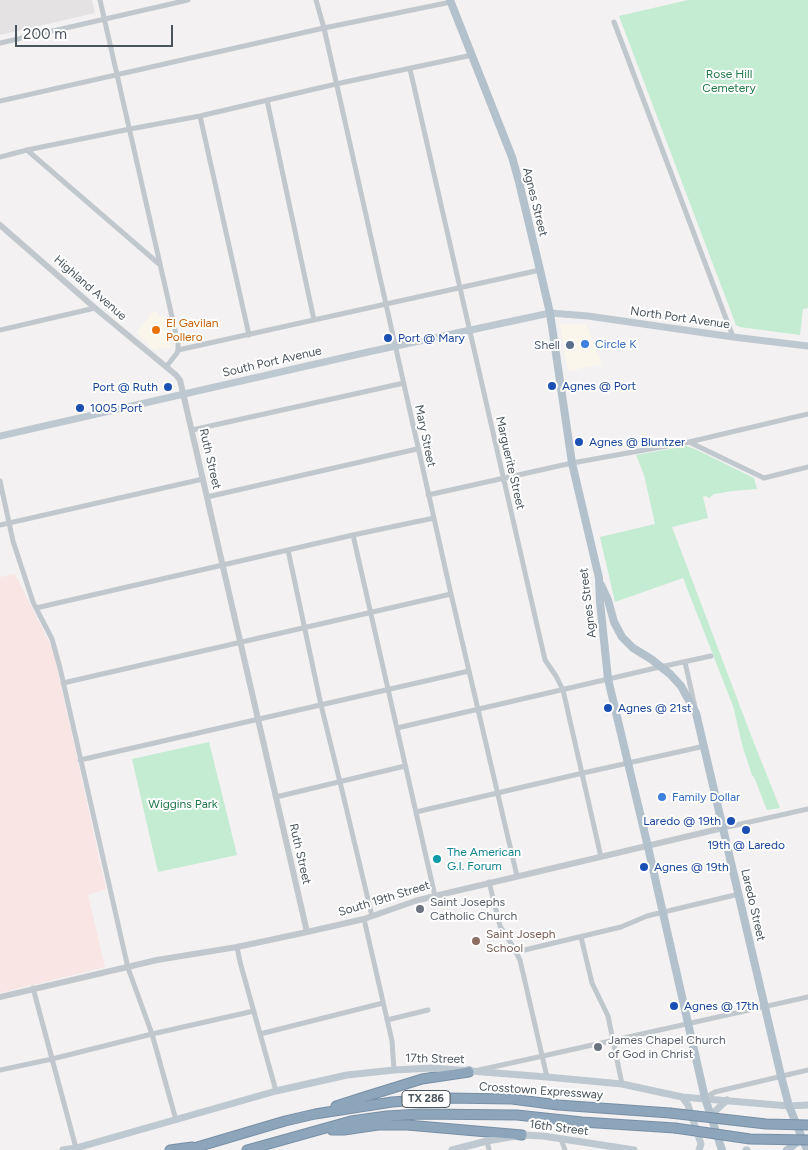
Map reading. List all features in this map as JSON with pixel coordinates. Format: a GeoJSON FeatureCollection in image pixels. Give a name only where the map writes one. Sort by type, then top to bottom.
{"type":"FeatureCollection","features":[{"type":"Feature","properties":{"kind":"highway"},"geometry":{"type":"LineString","coordinates":[[315,1114],[422,1079],[468,1072]]}},
{"type":"Feature","properties":{"kind":"highway","name":"Crosstown Expressway"},"geometry":{"type":"LineString","coordinates":[[187,1150],[315,1114],[392,1102],[448,1098],[512,1099],[558,1105],[670,1113],[766,1124],[808,1125]]}},
{"type":"Feature","properties":{"kind":"highway","name":"Crosstown Expressway"},"geometry":{"type":"LineString","coordinates":[[247,1150],[351,1121],[387,1116],[428,1114],[517,1115],[582,1122],[675,1128],[750,1139],[805,1139]]}},
{"type":"Feature","properties":{"kind":"highway"},"geometry":{"type":"LineString","coordinates":[[314,1131],[344,1130],[378,1125],[407,1125],[522,1135]]}},
{"type":"Feature","properties":{"kind":"highway"},"geometry":{"type":"LineString","coordinates":[[170,1150],[204,1145]]}},
{"type":"Feature","properties":{"kind":"main road","name":"Agnes Street"},"geometry":{"type":"LineString","coordinates":[[450,1],[512,157],[540,270],[550,313],[572,464],[599,578],[608,679],[705,1098],[722,1150]]}},
{"type":"Feature","properties":{"kind":"main road","name":"North Port Avenue"},"geometry":{"type":"LineString","coordinates":[[550,313],[588,316],[733,338],[808,346]]}},
{"type":"Feature","properties":{"kind":"main road","name":"South Port Avenue"},"geometry":{"type":"LineString","coordinates":[[0,436],[395,346],[550,313]]}},
{"type":"Feature","properties":{"kind":"main road"},"geometry":{"type":"LineString","coordinates":[[599,578],[614,622],[622,637],[633,648],[651,659],[681,686],[696,713]]}},
{"type":"Feature","properties":{"kind":"main road","name":"Laredo Street"},"geometry":{"type":"LineString","coordinates":[[696,713],[781,1076],[789,1106],[805,1139],[807,1150]]}},
{"type":"Feature","properties":{"kind":"main road","name":"17th Street"},"geometry":{"type":"LineString","coordinates":[[63,1150],[76,1148],[276,1091],[347,1075],[432,1068],[468,1072]]}},
{"type":"Feature","properties":{"kind":"main road","name":"Crosstown Expressway"},"geometry":{"type":"LineString","coordinates":[[468,1072],[622,1084],[682,1097],[789,1106],[808,1105]]}},
{"type":"Feature","properties":{"kind":"main road"},"geometry":{"type":"LineString","coordinates":[[682,1097],[688,1105],[701,1144],[699,1150]]}},
{"type":"Feature","properties":{"kind":"main road"},"geometry":{"type":"LineString","coordinates":[[711,1115],[727,1100]]}},
{"type":"Feature","properties":{"kind":"main road","name":"16th Street"},"geometry":{"type":"LineString","coordinates":[[452,1150],[522,1135],[543,1136],[634,1150]]}},
{"type":"Feature","properties":{"kind":"main road"},"geometry":{"type":"LineString","coordinates":[[787,1150],[805,1139]]}},
{"type":"Feature","properties":{"kind":"street"},"geometry":{"type":"LineString","coordinates":[[100,0],[178,343],[178,350],[166,367]]}},
{"type":"Feature","properties":{"kind":"street"},"geometry":{"type":"LineString","coordinates":[[0,43],[188,0]]}},
{"type":"Feature","properties":{"kind":"street","name":"Mary Street"},"geometry":{"type":"LineString","coordinates":[[316,0],[324,28],[450,594],[517,876]]}},
{"type":"Feature","properties":{"kind":"street"},"geometry":{"type":"LineString","coordinates":[[0,101],[450,1]]}},
{"type":"Feature","properties":{"kind":"street"},"geometry":{"type":"LineString","coordinates":[[614,22],[733,338]]}},
{"type":"Feature","properties":{"kind":"street"},"geometry":{"type":"LineString","coordinates":[[0,157],[200,116],[472,55]]}},
{"type":"Feature","properties":{"kind":"street","name":"Marguerite Street"},"geometry":{"type":"LineString","coordinates":[[410,69],[544,660],[556,676],[563,690],[601,857]]}},
{"type":"Feature","properties":{"kind":"street"},"geometry":{"type":"LineString","coordinates":[[268,100],[314,320]]}},
{"type":"Feature","properties":{"kind":"street"},"geometry":{"type":"LineString","coordinates":[[200,116],[249,334]]}},
{"type":"Feature","properties":{"kind":"street"},"geometry":{"type":"LineString","coordinates":[[27,150],[160,265]]}},
{"type":"Feature","properties":{"kind":"street","name":"Highland Avenue"},"geometry":{"type":"LineString","coordinates":[[2,228],[166,367]]}},
{"type":"Feature","properties":{"kind":"street"},"geometry":{"type":"LineString","coordinates":[[178,350],[540,270]]}},
{"type":"Feature","properties":{"kind":"street"},"geometry":{"type":"LineString","coordinates":[[0,330],[95,308]]}},
{"type":"Feature","properties":{"kind":"street","name":"Ruth Street"},"geometry":{"type":"LineString","coordinates":[[166,367],[180,380],[184,394],[307,932]]}},
{"type":"Feature","properties":{"kind":"street"},"geometry":{"type":"LineString","coordinates":[[192,430],[404,384]]}},
{"type":"Feature","properties":{"kind":"street"},"geometry":{"type":"LineString","coordinates":[[428,495],[572,464],[689,442],[808,414]]}},
{"type":"Feature","properties":{"kind":"street"},"geometry":{"type":"LineString","coordinates":[[689,442],[764,478],[808,467]]}},
{"type":"Feature","properties":{"kind":"street"},"geometry":{"type":"LineString","coordinates":[[207,497],[418,448]]}},
{"type":"Feature","properties":{"kind":"street"},"geometry":{"type":"LineString","coordinates":[[0,525],[203,479]]}},
{"type":"Feature","properties":{"kind":"street"},"geometry":{"type":"LineString","coordinates":[[0,481],[16,550],[33,602],[52,639],[128,968],[152,1034],[176,1120]]}},
{"type":"Feature","properties":{"kind":"street"},"geometry":{"type":"LineString","coordinates":[[36,608],[434,518]]}},
{"type":"Feature","properties":{"kind":"street"},"geometry":{"type":"LineString","coordinates":[[353,535],[435,896]]}},
{"type":"Feature","properties":{"kind":"street"},"geometry":{"type":"LineString","coordinates":[[288,550],[321,705],[372,916]]}},
{"type":"Feature","properties":{"kind":"street"},"geometry":{"type":"LineString","coordinates":[[63,683],[450,594]]}},
{"type":"Feature","properties":{"kind":"street"},"geometry":{"type":"LineString","coordinates":[[397,728],[711,656]]}},
{"type":"Feature","properties":{"kind":"street","name":"Laredo Street"},"geometry":{"type":"LineString","coordinates":[[685,662],[696,713]]}},
{"type":"Feature","properties":{"kind":"street"},"geometry":{"type":"LineString","coordinates":[[80,760],[469,671]]}},
{"type":"Feature","properties":{"kind":"street"},"geometry":{"type":"LineString","coordinates":[[416,812],[705,746]]}},
{"type":"Feature","properties":{"kind":"street"},"geometry":{"type":"LineString","coordinates":[[276,797],[405,766]]}},
{"type":"Feature","properties":{"kind":"street","name":"South 19th Street"},"geometry":{"type":"LineString","coordinates":[[0,997],[157,960],[237,947],[364,919],[435,896],[489,882],[808,809]]}},
{"type":"Feature","properties":{"kind":"street"},"geometry":{"type":"LineString","coordinates":[[489,882],[500,926],[520,960],[547,1077]]}},
{"type":"Feature","properties":{"kind":"street"},"geometry":{"type":"LineString","coordinates":[[516,952],[621,927],[641,918],[662,912],[739,894]]}},
{"type":"Feature","properties":{"kind":"street"},"geometry":{"type":"LineString","coordinates":[[364,919],[392,1041],[394,1070]]}},
{"type":"Feature","properties":{"kind":"street"},"geometry":{"type":"LineString","coordinates":[[581,937],[592,983],[608,1016],[622,1084]]}},
{"type":"Feature","properties":{"kind":"street"},"geometry":{"type":"LineString","coordinates":[[237,947],[276,1091]]}},
{"type":"Feature","properties":{"kind":"street"},"geometry":{"type":"LineString","coordinates":[[33,988],[76,1148]]}},
{"type":"Feature","properties":{"kind":"street","name":"17th Street"},"geometry":{"type":"LineString","coordinates":[[468,1072],[808,996]]}},
{"type":"Feature","properties":{"kind":"street"},"geometry":{"type":"LineString","coordinates":[[260,1034],[383,1003]]}},
{"type":"Feature","properties":{"kind":"street"},"geometry":{"type":"LineString","coordinates":[[387,1020],[428,1010]]}},
{"type":"Feature","properties":{"kind":"street"},"geometry":{"type":"LineString","coordinates":[[0,1070],[254,1011]]}},
{"type":"Feature","properties":{"kind":"street"},"geometry":{"type":"LineString","coordinates":[[705,1098],[714,1092],[808,1070]]}},
{"type":"Feature","properties":{"kind":"street"},"geometry":{"type":"LineString","coordinates":[[561,1139],[565,1150]]}},
{"type":"Feature","properties":{"kind":"street"},"geometry":{"type":"LineString","coordinates":[[487,1141],[490,1150]]}},
{"type":"Feature","properties":{"kind":"shaded area"},"geometry":{"type":"Polygon","coordinates":[[[0,0],[92,0],[95,13],[0,35],[0,0]]]}},
{"type":"Feature","properties":{"kind":"shaded area"},"geometry":{"type":"Polygon","coordinates":[[[155,310],[160,316],[164,315],[171,347],[154,350],[136,333],[155,310]]]}},
{"type":"Feature","properties":{"kind":"shaded area"},"geometry":{"type":"Polygon","coordinates":[[[560,324],[586,324],[602,364],[568,371],[560,324]]]}},
{"type":"Feature","properties":{"kind":"shaded area"},"geometry":{"type":"Polygon","coordinates":[[[15,574],[53,650],[106,889],[88,895],[105,967],[0,993],[0,577],[15,574]]]}},
{"type":"Feature","properties":{"kind":"green space","name":"Rose Hill Cemetery"},"geometry":{"type":"Polygon","coordinates":[[[688,0],[808,0],[808,308],[803,309],[800,335],[736,325],[619,16],[688,0]]]}},
{"type":"Feature","properties":{"kind":"green space"},"geometry":{"type":"Polygon","coordinates":[[[686,446],[754,478],[757,489],[714,494],[709,498],[703,497],[708,518],[672,527],[780,808],[767,810],[752,775],[743,748],[733,706],[683,578],[615,602],[600,537],[655,524],[644,475],[636,455],[686,446]]]}},
{"type":"Feature","properties":{"kind":"green space","name":"Wiggins Park"},"geometry":{"type":"Polygon","coordinates":[[[209,742],[237,855],[158,872],[132,759],[209,742]]]}},
{"type":"Feature","properties":{"kind":"place","name":"El Gavilan Pollero"},"geometry":{"type":"Point","coordinates":[156,330]}},
{"type":"Feature","properties":{"kind":"place","name":"Port @ Mary"},"geometry":{"type":"Point","coordinates":[388,338]}},
{"type":"Feature","properties":{"kind":"place","name":"Circle K"},"geometry":{"type":"Point","coordinates":[585,344]}},
{"type":"Feature","properties":{"kind":"place","name":"Shell"},"geometry":{"type":"Point","coordinates":[570,345]}},
{"type":"Feature","properties":{"kind":"place","name":"Agnes @ Port"},"geometry":{"type":"Point","coordinates":[552,386]}},
{"type":"Feature","properties":{"kind":"place","name":"Port @ Ruth"},"geometry":{"type":"Point","coordinates":[168,387]}},
{"type":"Feature","properties":{"kind":"place","name":"1005 Port"},"geometry":{"type":"Point","coordinates":[80,408]}},
{"type":"Feature","properties":{"kind":"place","name":"Agnes @ Bluntzer"},"geometry":{"type":"Point","coordinates":[579,442]}},
{"type":"Feature","properties":{"kind":"place","name":"Agnes @ 21st"},"geometry":{"type":"Point","coordinates":[608,708]}},
{"type":"Feature","properties":{"kind":"place","name":"Family Dollar"},"geometry":{"type":"Point","coordinates":[662,797]}},
{"type":"Feature","properties":{"kind":"place","name":"Laredo @ 19th"},"geometry":{"type":"Point","coordinates":[731,821]}},
{"type":"Feature","properties":{"kind":"place","name":"19th @ Laredo"},"geometry":{"type":"Point","coordinates":[746,830]}},
{"type":"Feature","properties":{"kind":"place","name":"The American G.I. Forum"},"geometry":{"type":"Point","coordinates":[437,859]}},
{"type":"Feature","properties":{"kind":"place","name":"Agnes @ 19th"},"geometry":{"type":"Point","coordinates":[644,867]}},
{"type":"Feature","properties":{"kind":"place","name":"Saint Josephs Catholic Church"},"geometry":{"type":"Point","coordinates":[420,909]}},
{"type":"Feature","properties":{"kind":"place","name":"Saint Joseph School"},"geometry":{"type":"Point","coordinates":[476,941]}},
{"type":"Feature","properties":{"kind":"place","name":"Agnes @ 17th"},"geometry":{"type":"Point","coordinates":[674,1006]}},
{"type":"Feature","properties":{"kind":"place","name":"James Chapel Church of God in Christ"},"geometry":{"type":"Point","coordinates":[598,1047]}}]}
